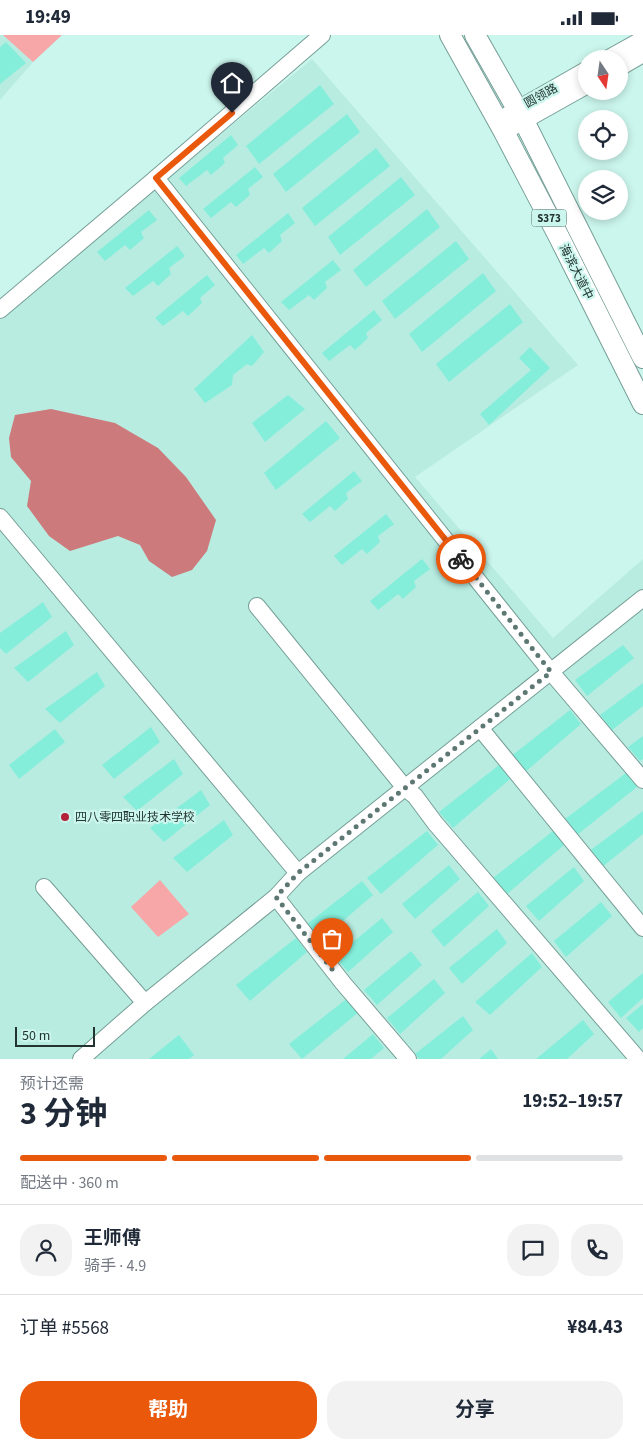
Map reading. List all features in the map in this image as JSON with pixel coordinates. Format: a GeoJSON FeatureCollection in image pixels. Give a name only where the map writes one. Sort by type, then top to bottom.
{"type":"FeatureCollection","features":[{"type":"Feature","properties":{"kind":"main road","name":"海滨大道中"},"geometry":{"type":"LineString","coordinates":[[450,35],[563,246],[643,404]]}},
{"type":"Feature","properties":{"kind":"main road","name":"海滨大道中"},"geometry":{"type":"LineString","coordinates":[[474,35],[521,115],[643,358]]}},
{"type":"Feature","properties":{"kind":"street"},"geometry":{"type":"LineString","coordinates":[[0,310],[322,35]]}},
{"type":"Feature","properties":{"kind":"street"},"geometry":{"type":"LineString","coordinates":[[623,50],[643,39]]}},
{"type":"Feature","properties":{"kind":"street"},"geometry":{"type":"LineString","coordinates":[[628,63],[643,54]]}},
{"type":"Feature","properties":{"kind":"street","name":"圆领路"},"geometry":{"type":"LineString","coordinates":[[521,115],[578,76]]}},
{"type":"Feature","properties":{"kind":"street","name":"圆领路"},"geometry":{"type":"LineString","coordinates":[[500,126],[578,90]]}},
{"type":"Feature","properties":{"kind":"street"},"geometry":{"type":"LineString","coordinates":[[156,178],[551,672],[643,780]]}},
{"type":"Feature","properties":{"kind":"street"},"geometry":{"type":"LineString","coordinates":[[0,517],[298,873]]}},
{"type":"Feature","properties":{"kind":"street"},"geometry":{"type":"LineString","coordinates":[[81,1059],[144,1003],[276,897],[298,873],[643,598]]}},
{"type":"Feature","properties":{"kind":"street"},"geometry":{"type":"LineString","coordinates":[[257,606],[405,788],[415,796],[435,823],[638,1059]]}},
{"type":"Feature","properties":{"kind":"street"},"geometry":{"type":"LineString","coordinates":[[480,728],[643,928]]}},
{"type":"Feature","properties":{"kind":"street"},"geometry":{"type":"LineString","coordinates":[[44,887],[144,1003]]}},
{"type":"Feature","properties":{"kind":"street"},"geometry":{"type":"LineString","coordinates":[[276,897],[343,983],[408,1059]]}},
{"type":"Feature","properties":{"kind":"shaded area"},"geometry":{"type":"Polygon","coordinates":[[[0,35],[62,35],[33,62],[0,100],[0,35]]]}},
{"type":"Feature","properties":{"kind":"shaded area"},"geometry":{"type":"Polygon","coordinates":[[[3,35],[62,35],[33,62],[3,35]]]}},
{"type":"Feature","properties":{"kind":"shaded area"},"geometry":{"type":"Polygon","coordinates":[[[312,59],[578,365],[415,477],[553,638],[643,559],[643,1059],[0,1059],[0,320],[312,59]]]}},
{"type":"Feature","properties":{"kind":"shaded area"},"geometry":{"type":"Polygon","coordinates":[[[51,409],[115,423],[158,448],[186,477],[216,520],[207,551],[192,570],[172,577],[149,561],[140,545],[118,536],[70,551],[49,536],[27,506],[31,481],[11,457],[9,438],[15,415],[51,409]]]}},
{"type":"Feature","properties":{"kind":"shaded area"},"geometry":{"type":"Polygon","coordinates":[[[160,880],[189,914],[158,937],[131,907],[160,880]]]}},
{"type":"Feature","properties":{"kind":"building"},"geometry":{"type":"Polygon","coordinates":[[[6,42],[26,63],[0,84],[0,47],[6,42]]]}},
{"type":"Feature","properties":{"kind":"building"},"geometry":{"type":"Polygon","coordinates":[[[320,85],[334,104],[259,164],[246,146],[320,85]]]}},
{"type":"Feature","properties":{"kind":"building"},"geometry":{"type":"Polygon","coordinates":[[[347,114],[360,132],[286,192],[273,174],[347,114]]]}},
{"type":"Feature","properties":{"kind":"building"},"geometry":{"type":"Polygon","coordinates":[[[231,135],[238,145],[223,158],[225,163],[211,175],[207,170],[186,186],[179,178],[231,135]]]}},
{"type":"Feature","properties":{"kind":"building"},"geometry":{"type":"Polygon","coordinates":[[[376,148],[390,166],[315,226],[302,208],[376,148]]]}},
{"type":"Feature","properties":{"kind":"building"},"geometry":{"type":"Polygon","coordinates":[[[255,167],[263,177],[248,189],[250,195],[236,207],[231,202],[211,218],[203,209],[255,167]]]}},
{"type":"Feature","properties":{"kind":"building"},"geometry":{"type":"Polygon","coordinates":[[[401,177],[415,195],[340,255],[328,237],[401,177]]]}},
{"type":"Feature","properties":{"kind":"building"},"geometry":{"type":"Polygon","coordinates":[[[427,209],[440,227],[366,287],[353,270],[427,209]]]}},
{"type":"Feature","properties":{"kind":"building"},"geometry":{"type":"Polygon","coordinates":[[[149,210],[157,220],[141,232],[144,238],[130,250],[125,245],[105,261],[97,252],[149,210]]]}},
{"type":"Feature","properties":{"kind":"building"},"geometry":{"type":"Polygon","coordinates":[[[288,213],[295,223],[280,235],[282,241],[269,253],[264,248],[243,264],[236,255],[288,213]]]}},
{"type":"Feature","properties":{"kind":"building"},"geometry":{"type":"Polygon","coordinates":[[[456,241],[469,259],[395,319],[382,301],[456,241]]]}},
{"type":"Feature","properties":{"kind":"building"},"geometry":{"type":"Polygon","coordinates":[[[177,246],[185,256],[169,268],[171,274],[158,286],[153,281],[133,296],[125,288],[177,246]]]}},
{"type":"Feature","properties":{"kind":"building"},"geometry":{"type":"Polygon","coordinates":[[[333,260],[341,270],[325,282],[327,288],[314,300],[309,295],[289,310],[281,302],[333,260]]]}},
{"type":"Feature","properties":{"kind":"building"},"geometry":{"type":"Polygon","coordinates":[[[483,273],[496,291],[422,352],[409,334],[483,273]]]}},
{"type":"Feature","properties":{"kind":"building"},"geometry":{"type":"Polygon","coordinates":[[[207,275],[215,285],[200,298],[202,303],[188,316],[183,311],[163,326],[155,318],[207,275]]]}},
{"type":"Feature","properties":{"kind":"building"},"geometry":{"type":"Polygon","coordinates":[[[510,304],[523,322],[449,382],[436,364],[510,304]]]}},
{"type":"Feature","properties":{"kind":"building"},"geometry":{"type":"Polygon","coordinates":[[[374,310],[382,320],[366,333],[368,338],[355,350],[350,345],[329,361],[322,353],[374,310]]]}},
{"type":"Feature","properties":{"kind":"building"},"geometry":{"type":"Polygon","coordinates":[[[252,335],[264,352],[252,366],[247,364],[233,375],[232,385],[205,403],[194,389],[252,335]]]}},
{"type":"Feature","properties":{"kind":"building"},"geometry":{"type":"Polygon","coordinates":[[[530,347],[550,368],[489,425],[480,414],[531,370],[519,358],[530,347]]]}},
{"type":"Feature","properties":{"kind":"building"},"geometry":{"type":"Polygon","coordinates":[[[288,395],[305,409],[265,442],[252,423],[288,395]]]}},
{"type":"Feature","properties":{"kind":"building"},"geometry":{"type":"Polygon","coordinates":[[[326,421],[340,438],[276,490],[264,473],[326,421]]]}},
{"type":"Feature","properties":{"kind":"building"},"geometry":{"type":"Polygon","coordinates":[[[354,471],[362,481],[346,493],[348,499],[335,511],[330,506],[310,522],[302,514],[354,471]]]}},
{"type":"Feature","properties":{"kind":"building"},"geometry":{"type":"Polygon","coordinates":[[[386,514],[394,524],[378,536],[380,542],[367,554],[362,549],[342,565],[334,556],[386,514]]]}},
{"type":"Feature","properties":{"kind":"building"},"geometry":{"type":"Polygon","coordinates":[[[422,559],[430,569],[414,581],[416,587],[403,599],[398,594],[378,610],[370,601],[422,559]]]}},
{"type":"Feature","properties":{"kind":"building"},"geometry":{"type":"Polygon","coordinates":[[[43,602],[52,617],[6,654],[0,648],[0,633],[43,602]]]}},
{"type":"Feature","properties":{"kind":"building"},"geometry":{"type":"Polygon","coordinates":[[[66,631],[74,645],[28,682],[14,668],[66,631]]]}},
{"type":"Feature","properties":{"kind":"building"},"geometry":{"type":"Polygon","coordinates":[[[623,645],[634,658],[587,696],[575,680],[623,645]]]}},
{"type":"Feature","properties":{"kind":"building"},"geometry":{"type":"Polygon","coordinates":[[[97,672],[105,686],[60,723],[45,709],[97,672]]]}},
{"type":"Feature","properties":{"kind":"building"},"geometry":{"type":"Polygon","coordinates":[[[643,683],[643,706],[612,730],[600,715],[643,683]]]}},
{"type":"Feature","properties":{"kind":"building"},"geometry":{"type":"Polygon","coordinates":[[[570,710],[581,724],[524,773],[510,757],[570,710]]]}},
{"type":"Feature","properties":{"kind":"building"},"geometry":{"type":"Polygon","coordinates":[[[151,727],[160,742],[114,779],[102,765],[151,727]]]}},
{"type":"Feature","properties":{"kind":"building"},"geometry":{"type":"Polygon","coordinates":[[[55,729],[65,742],[19,779],[9,765],[55,729]]]}},
{"type":"Feature","properties":{"kind":"building"},"geometry":{"type":"Polygon","coordinates":[[[643,736],[643,759],[640,761],[628,747],[643,736]]]}},
{"type":"Feature","properties":{"kind":"building"},"geometry":{"type":"Polygon","coordinates":[[[174,759],[183,774],[137,811],[123,797],[174,759]]]}},
{"type":"Feature","properties":{"kind":"building"},"geometry":{"type":"Polygon","coordinates":[[[499,765],[510,779],[453,828],[439,812],[499,765]]]}},
{"type":"Feature","properties":{"kind":"building"},"geometry":{"type":"Polygon","coordinates":[[[626,773],[637,787],[577,835],[565,819],[626,773]]]}},
{"type":"Feature","properties":{"kind":"building"},"geometry":{"type":"Polygon","coordinates":[[[201,790],[210,805],[164,842],[150,828],[201,790]]]}},
{"type":"Feature","properties":{"kind":"building"},"geometry":{"type":"Polygon","coordinates":[[[643,811],[643,834],[601,868],[588,852],[643,811]]]}},
{"type":"Feature","properties":{"kind":"building"},"geometry":{"type":"Polygon","coordinates":[[[224,820],[233,835],[187,872],[173,858],[224,820]]]}},
{"type":"Feature","properties":{"kind":"building"},"geometry":{"type":"Polygon","coordinates":[[[427,831],[438,845],[381,894],[367,878],[427,831]]]}},
{"type":"Feature","properties":{"kind":"building"},"geometry":{"type":"Polygon","coordinates":[[[553,831],[564,845],[507,894],[493,878],[553,831]]]}},
{"type":"Feature","properties":{"kind":"building"},"geometry":{"type":"Polygon","coordinates":[[[449,865],[460,879],[415,919],[402,904],[449,865]]]}},
{"type":"Feature","properties":{"kind":"building"},"geometry":{"type":"Polygon","coordinates":[[[574,867],[584,881],[539,921],[526,906],[574,867]]]}},
{"type":"Feature","properties":{"kind":"building"},"geometry":{"type":"Polygon","coordinates":[[[362,881],[373,895],[316,944],[302,928],[362,881]]]}},
{"type":"Feature","properties":{"kind":"building"},"geometry":{"type":"Polygon","coordinates":[[[478,892],[489,906],[444,947],[431,931],[478,892]]]}},
{"type":"Feature","properties":{"kind":"building"},"geometry":{"type":"Polygon","coordinates":[[[601,902],[612,916],[566,957],[554,941],[601,902]]]}},
{"type":"Feature","properties":{"kind":"building"},"geometry":{"type":"Polygon","coordinates":[[[382,918],[393,932],[348,972],[335,957],[382,918]]]}},
{"type":"Feature","properties":{"kind":"building"},"geometry":{"type":"Polygon","coordinates":[[[497,929],[507,943],[462,984],[449,968],[497,929]]]}},
{"type":"Feature","properties":{"kind":"building"},"geometry":{"type":"Polygon","coordinates":[[[296,938],[307,952],[250,1001],[236,985],[296,938]]]}},
{"type":"Feature","properties":{"kind":"building"},"geometry":{"type":"Polygon","coordinates":[[[411,951],[422,965],[377,1005],[364,990],[411,951]]]}},
{"type":"Feature","properties":{"kind":"building"},"geometry":{"type":"Polygon","coordinates":[[[532,953],[542,967],[490,1015],[475,1002],[532,953]]]}},
{"type":"Feature","properties":{"kind":"building"},"geometry":{"type":"Polygon","coordinates":[[[643,973],[643,998],[621,1018],[608,1002],[643,973]]]}},
{"type":"Feature","properties":{"kind":"building"},"geometry":{"type":"Polygon","coordinates":[[[434,979],[445,993],[400,1034],[387,1018],[434,979]]]}},
{"type":"Feature","properties":{"kind":"building"},"geometry":{"type":"Polygon","coordinates":[[[349,997],[360,1011],[302,1059],[289,1044],[349,997]]]}},
{"type":"Feature","properties":{"kind":"building"},"geometry":{"type":"Polygon","coordinates":[[[643,1004],[643,1028],[639,1032],[626,1018],[643,1004]]]}},
{"type":"Feature","properties":{"kind":"building"},"geometry":{"type":"Polygon","coordinates":[[[463,1016],[473,1030],[441,1059],[419,1059],[415,1054],[463,1016]]]}},
{"type":"Feature","properties":{"kind":"building"},"geometry":{"type":"Polygon","coordinates":[[[583,1020],[594,1034],[567,1059],[536,1059],[583,1020]]]}},
{"type":"Feature","properties":{"kind":"building"},"geometry":{"type":"Polygon","coordinates":[[[373,1034],[384,1048],[371,1059],[343,1059],[373,1034]]]}},
{"type":"Feature","properties":{"kind":"building"},"geometry":{"type":"Polygon","coordinates":[[[179,1035],[194,1055],[189,1059],[149,1059],[179,1035]]]}},
{"type":"Feature","properties":{"kind":"building"},"geometry":{"type":"Polygon","coordinates":[[[491,1049],[498,1059],[479,1059],[491,1049]]]}},
{"type":"Feature","properties":{"kind":"way so far"},"geometry":{"type":"LineString","coordinates":[[332,969],[276,897],[298,873],[551,672],[461,559]]}},
{"type":"Feature","properties":{"kind":"place","name":"四八零四职业技术学校"},"geometry":{"type":"Point","coordinates":[65,817]}},
{"type":"Feature","properties":{"kind":"route"},"geometry":{"type":"LineString","coordinates":[[232,113],[156,178],[461,559]]}}]}
